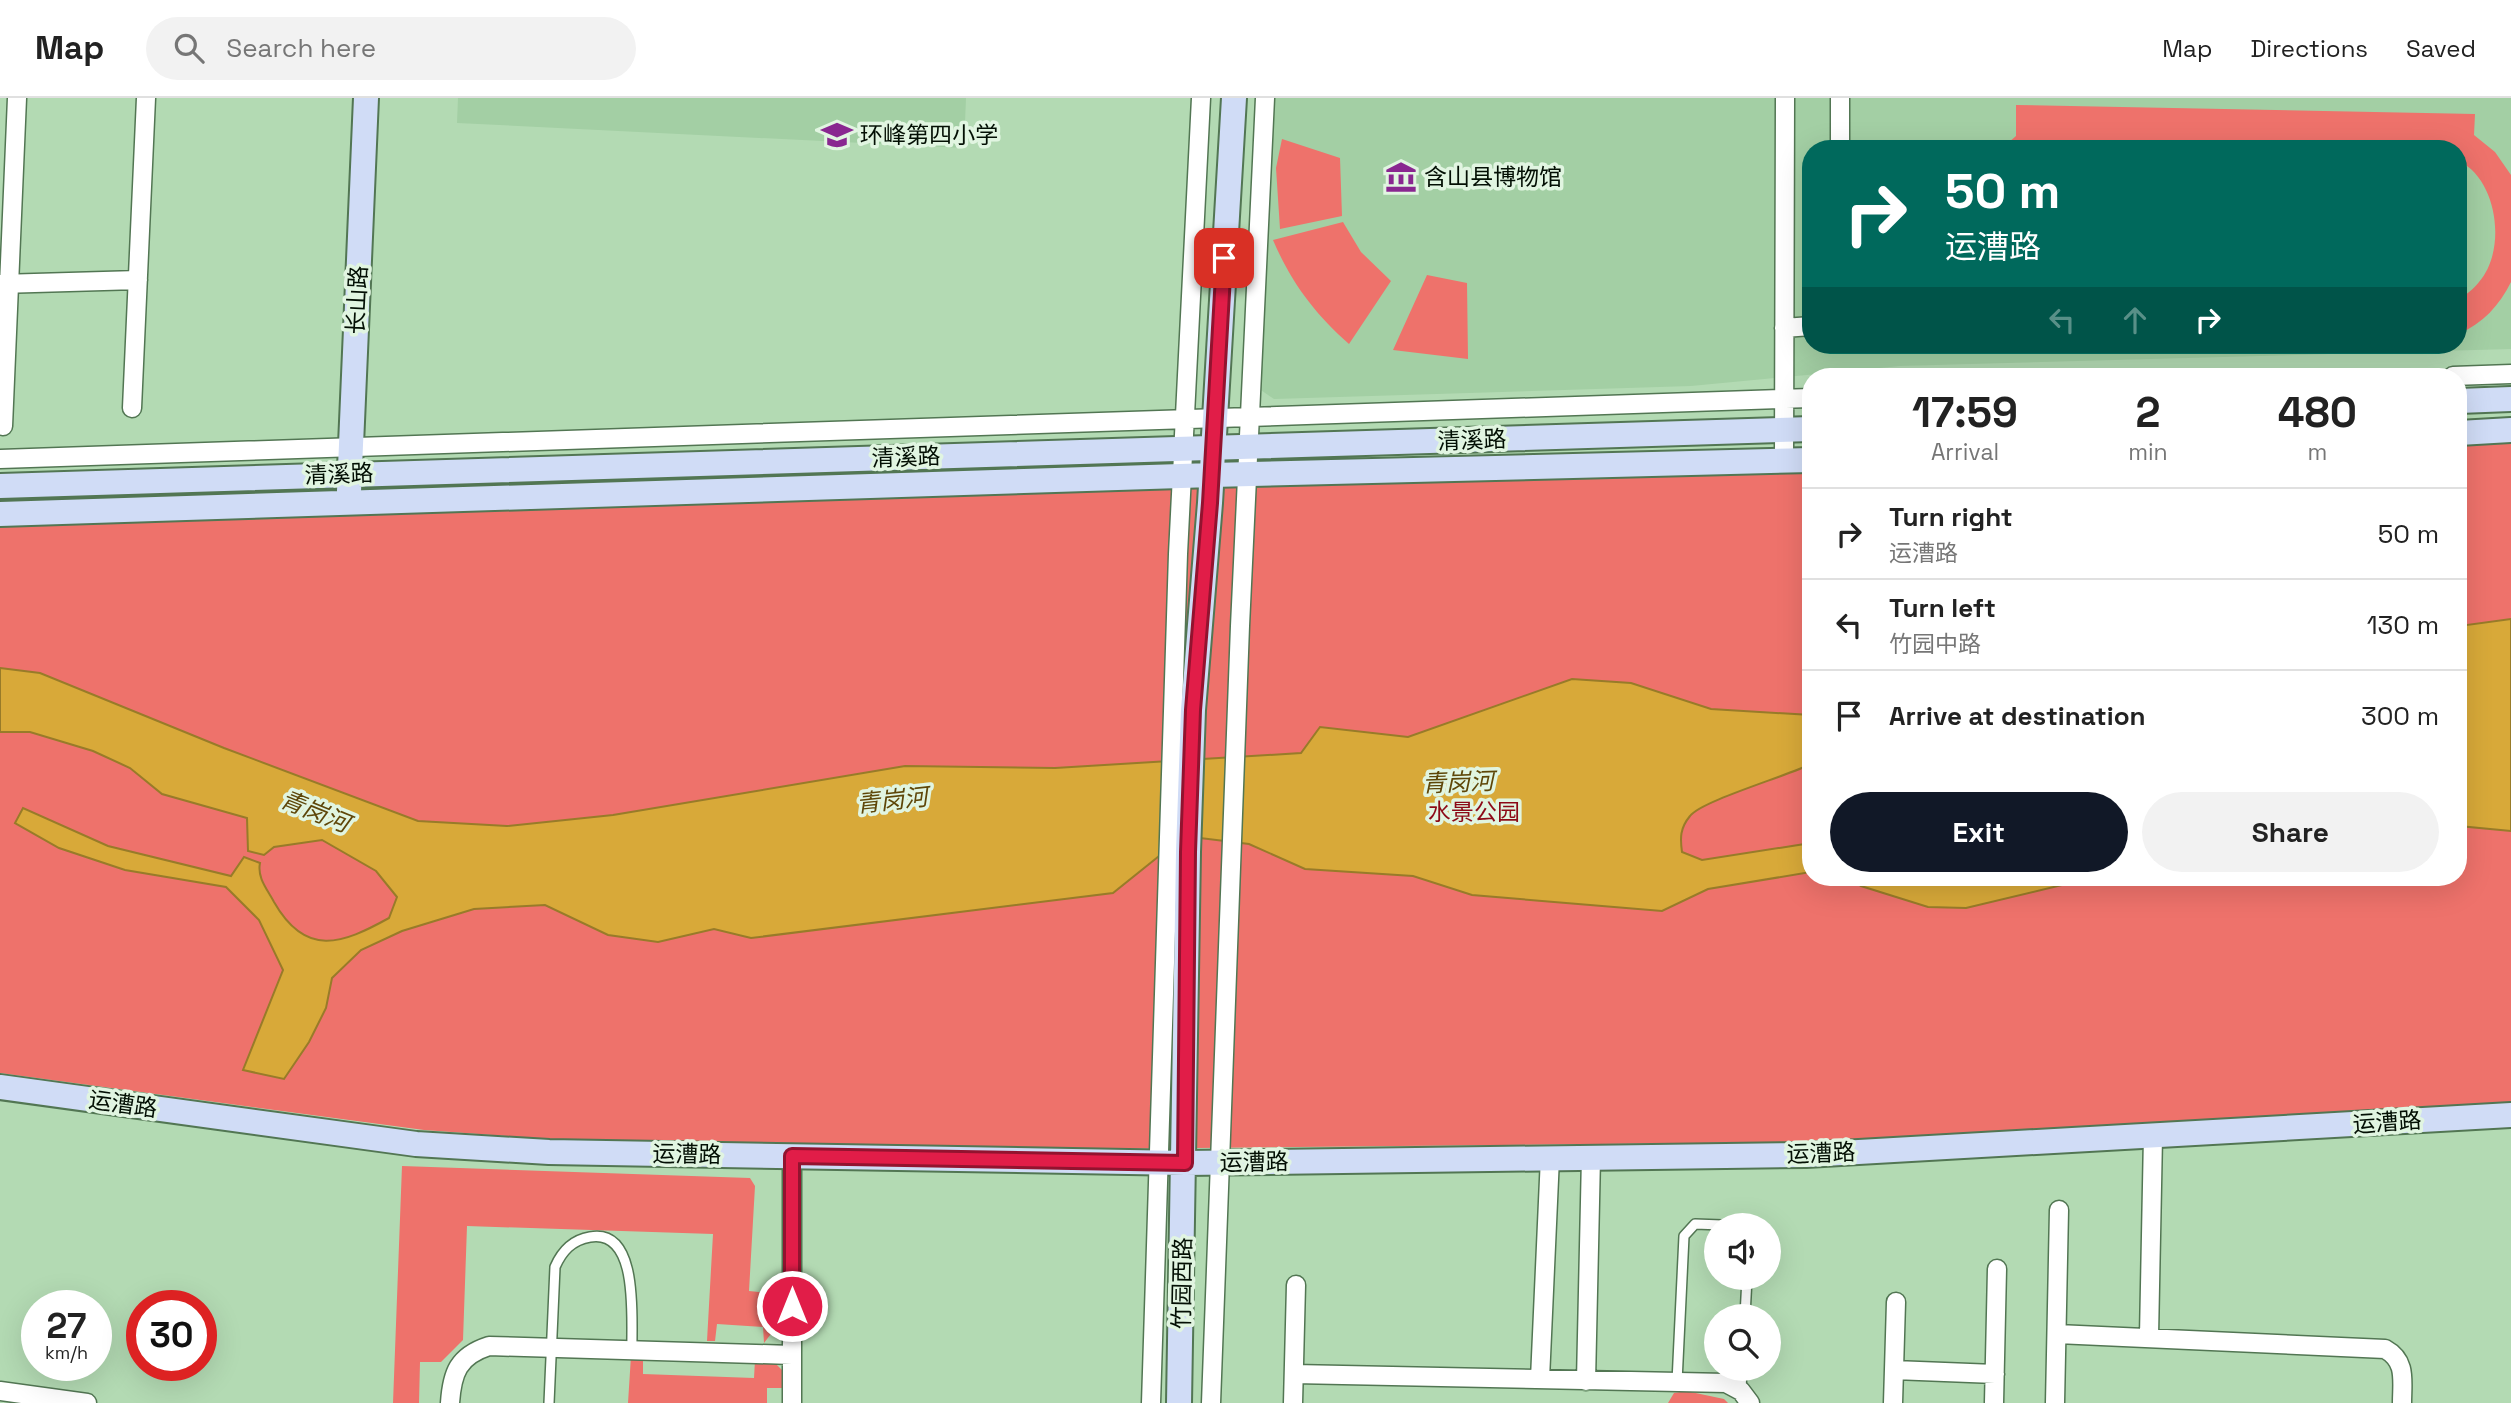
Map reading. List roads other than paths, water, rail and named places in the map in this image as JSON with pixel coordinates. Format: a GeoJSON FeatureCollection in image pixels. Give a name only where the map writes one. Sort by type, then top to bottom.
{"type":"FeatureCollection","features":[{"type":"Feature","properties":{"kind":"main road","name":"长山路"},"geometry":{"type":"LineString","coordinates":[[348,502],[366,98]]}},
{"type":"Feature","properties":{"kind":"main road","name":"竹园西路"},"geometry":{"type":"LineString","coordinates":[[1179,1403],[1188,852],[1193,710],[1212,475],[1234,98]]}},
{"type":"Feature","properties":{"kind":"main road"},"geometry":{"type":"LineString","coordinates":[[2467,401],[2511,399]]}},
{"type":"Feature","properties":{"kind":"main road","name":"清溪路"},"geometry":{"type":"LineString","coordinates":[[0,486],[1802,429]]}},
{"type":"Feature","properties":{"kind":"main road"},"geometry":{"type":"LineString","coordinates":[[2467,433],[2511,430]]}},
{"type":"Feature","properties":{"kind":"main road","name":"清溪路"},"geometry":{"type":"LineString","coordinates":[[0,514],[1182,475],[1802,460]]}},
{"type":"Feature","properties":{"kind":"main road"},"geometry":{"type":"LineString","coordinates":[[702,463],[702,490]]}},
{"type":"Feature","properties":{"kind":"main road","name":"运漕路"},"geometry":{"type":"LineString","coordinates":[[0,1087],[416,1144],[549,1152],[1158,1163],[1806,1155],[2511,1115]]}},
{"type":"Feature","properties":{"kind":"street"},"geometry":{"type":"LineString","coordinates":[[3,426],[4,283],[17,98]]}},
{"type":"Feature","properties":{"kind":"street"},"geometry":{"type":"LineString","coordinates":[[132,408],[146,98]]}},
{"type":"Feature","properties":{"kind":"street"},"geometry":{"type":"LineString","coordinates":[[1151,1403],[1182,475],[1201,98]]}},
{"type":"Feature","properties":{"kind":"street"},"geometry":{"type":"LineString","coordinates":[[1211,1403],[1248,447],[1265,98]]}},
{"type":"Feature","properties":{"kind":"street"},"geometry":{"type":"LineString","coordinates":[[1784,461],[1785,98]]}},
{"type":"Feature","properties":{"kind":"street"},"geometry":{"type":"LineString","coordinates":[[1840,98],[1840,140]]}},
{"type":"Feature","properties":{"kind":"street"},"geometry":{"type":"LineString","coordinates":[[4,283],[138,280]]}},
{"type":"Feature","properties":{"kind":"street"},"geometry":{"type":"LineString","coordinates":[[1784,328],[1802,327]]}},
{"type":"Feature","properties":{"kind":"street"},"geometry":{"type":"LineString","coordinates":[[2467,376],[2511,374]]}},
{"type":"Feature","properties":{"kind":"street"},"geometry":{"type":"LineString","coordinates":[[0,459],[1802,398]]}},
{"type":"Feature","properties":{"kind":"street"},"geometry":{"type":"LineString","coordinates":[[2149,1336],[2153,1136]]}},
{"type":"Feature","properties":{"kind":"street"},"geometry":{"type":"LineString","coordinates":[[792,1156],[792,1403]]}},
{"type":"Feature","properties":{"kind":"street"},"geometry":{"type":"LineString","coordinates":[[1540,1379],[1550,1157]]}},
{"type":"Feature","properties":{"kind":"street"},"geometry":{"type":"LineString","coordinates":[[1586,1381],[1591,1157]]}},
{"type":"Feature","properties":{"kind":"street"},"geometry":{"type":"LineString","coordinates":[[2055,1403],[2059,1210]]}},
{"type":"Feature","properties":{"kind":"street"},"geometry":{"type":"LineString","coordinates":[[1994,1403],[1997,1269]]}},
{"type":"Feature","properties":{"kind":"street"},"geometry":{"type":"LineString","coordinates":[[1293,1403],[1296,1285]]}},
{"type":"Feature","properties":{"kind":"street"},"geometry":{"type":"LineString","coordinates":[[1893,1403],[1896,1302]]}},
{"type":"Feature","properties":{"kind":"street"},"geometry":{"type":"LineString","coordinates":[[2057,1334],[2149,1336],[2385,1349],[2395,1355],[2402,1365],[2402,1403]]}},
{"type":"Feature","properties":{"kind":"street"},"geometry":{"type":"LineString","coordinates":[[450,1403],[451,1379],[473,1351],[489,1346],[792,1355]]}},
{"type":"Feature","properties":{"kind":"street"},"geometry":{"type":"LineString","coordinates":[[1894,1370],[1995,1374]]}},
{"type":"Feature","properties":{"kind":"street"},"geometry":{"type":"LineString","coordinates":[[1294,1374],[1726,1383],[1746,1397]]}},
{"type":"Feature","properties":{"kind":"street"},"geometry":{"type":"LineString","coordinates":[[0,1391],[87,1403]]}},
{"type":"Feature","properties":{"kind":"lane"},"geometry":{"type":"LineString","coordinates":[[1677,1382],[1684,1236],[1695,1224],[1704,1224]]}},
{"type":"Feature","properties":{"kind":"lane"},"geometry":{"type":"LineString","coordinates":[[549,1403],[555,1267],[561,1253],[578,1239],[597,1235],[614,1243],[629,1268],[632,1350]]}},
{"type":"Feature","properties":{"kind":"water"},"geometry":{"type":"Polygon","coordinates":[[[2511,619],[2511,831],[2467,827],[2467,625],[2511,619]]]}},
{"type":"Feature","properties":{"kind":"water","name":"青岗河"},"geometry":{"type":"Polygon","coordinates":[[[0,668],[40,673],[224,748],[418,821],[507,826],[613,815],[905,766],[1055,768],[1301,753],[1320,727],[1408,737],[1572,679],[1631,683],[1711,709],[1802,714],[1802,768],[1697,810],[1684,825],[1681,842],[1682,852],[1702,860],[1802,844],[1802,873],[1708,889],[1662,911],[1472,895],[1413,876],[1305,869],[1249,844],[1184,836],[1113,893],[751,938],[714,929],[658,942],[608,935],[545,905],[474,909],[402,931],[361,950],[332,978],[326,1008],[309,1042],[284,1079],[243,1070],[283,970],[259,920],[226,887],[125,870],[59,848],[15,823],[23,808],[108,846],[231,876],[244,857],[260,863],[263,883],[286,920],[312,939],[326,941],[356,934],[389,918],[397,897],[376,871],[322,840],[274,847],[264,855],[248,851],[247,818],[162,794],[130,768],[93,751],[30,732],[0,732],[0,668]]]}},
{"type":"Feature","properties":{"kind":"water"},"geometry":{"type":"Polygon","coordinates":[[[1861,886],[2058,886],[1966,908],[1928,907],[1861,886]]]}},
{"type":"Feature","properties":{"kind":"place","name":"环峰第四小学"},"geometry":{"type":"Point","coordinates":[837,135]}},
{"type":"Feature","properties":{"kind":"place","name":"含山县博物馆"},"geometry":{"type":"Point","coordinates":[1401,177]}},
{"type":"Feature","properties":{"kind":"park label","name":"水景公园"},"geometry":{"type":"Point","coordinates":[1474,812]}}]}
